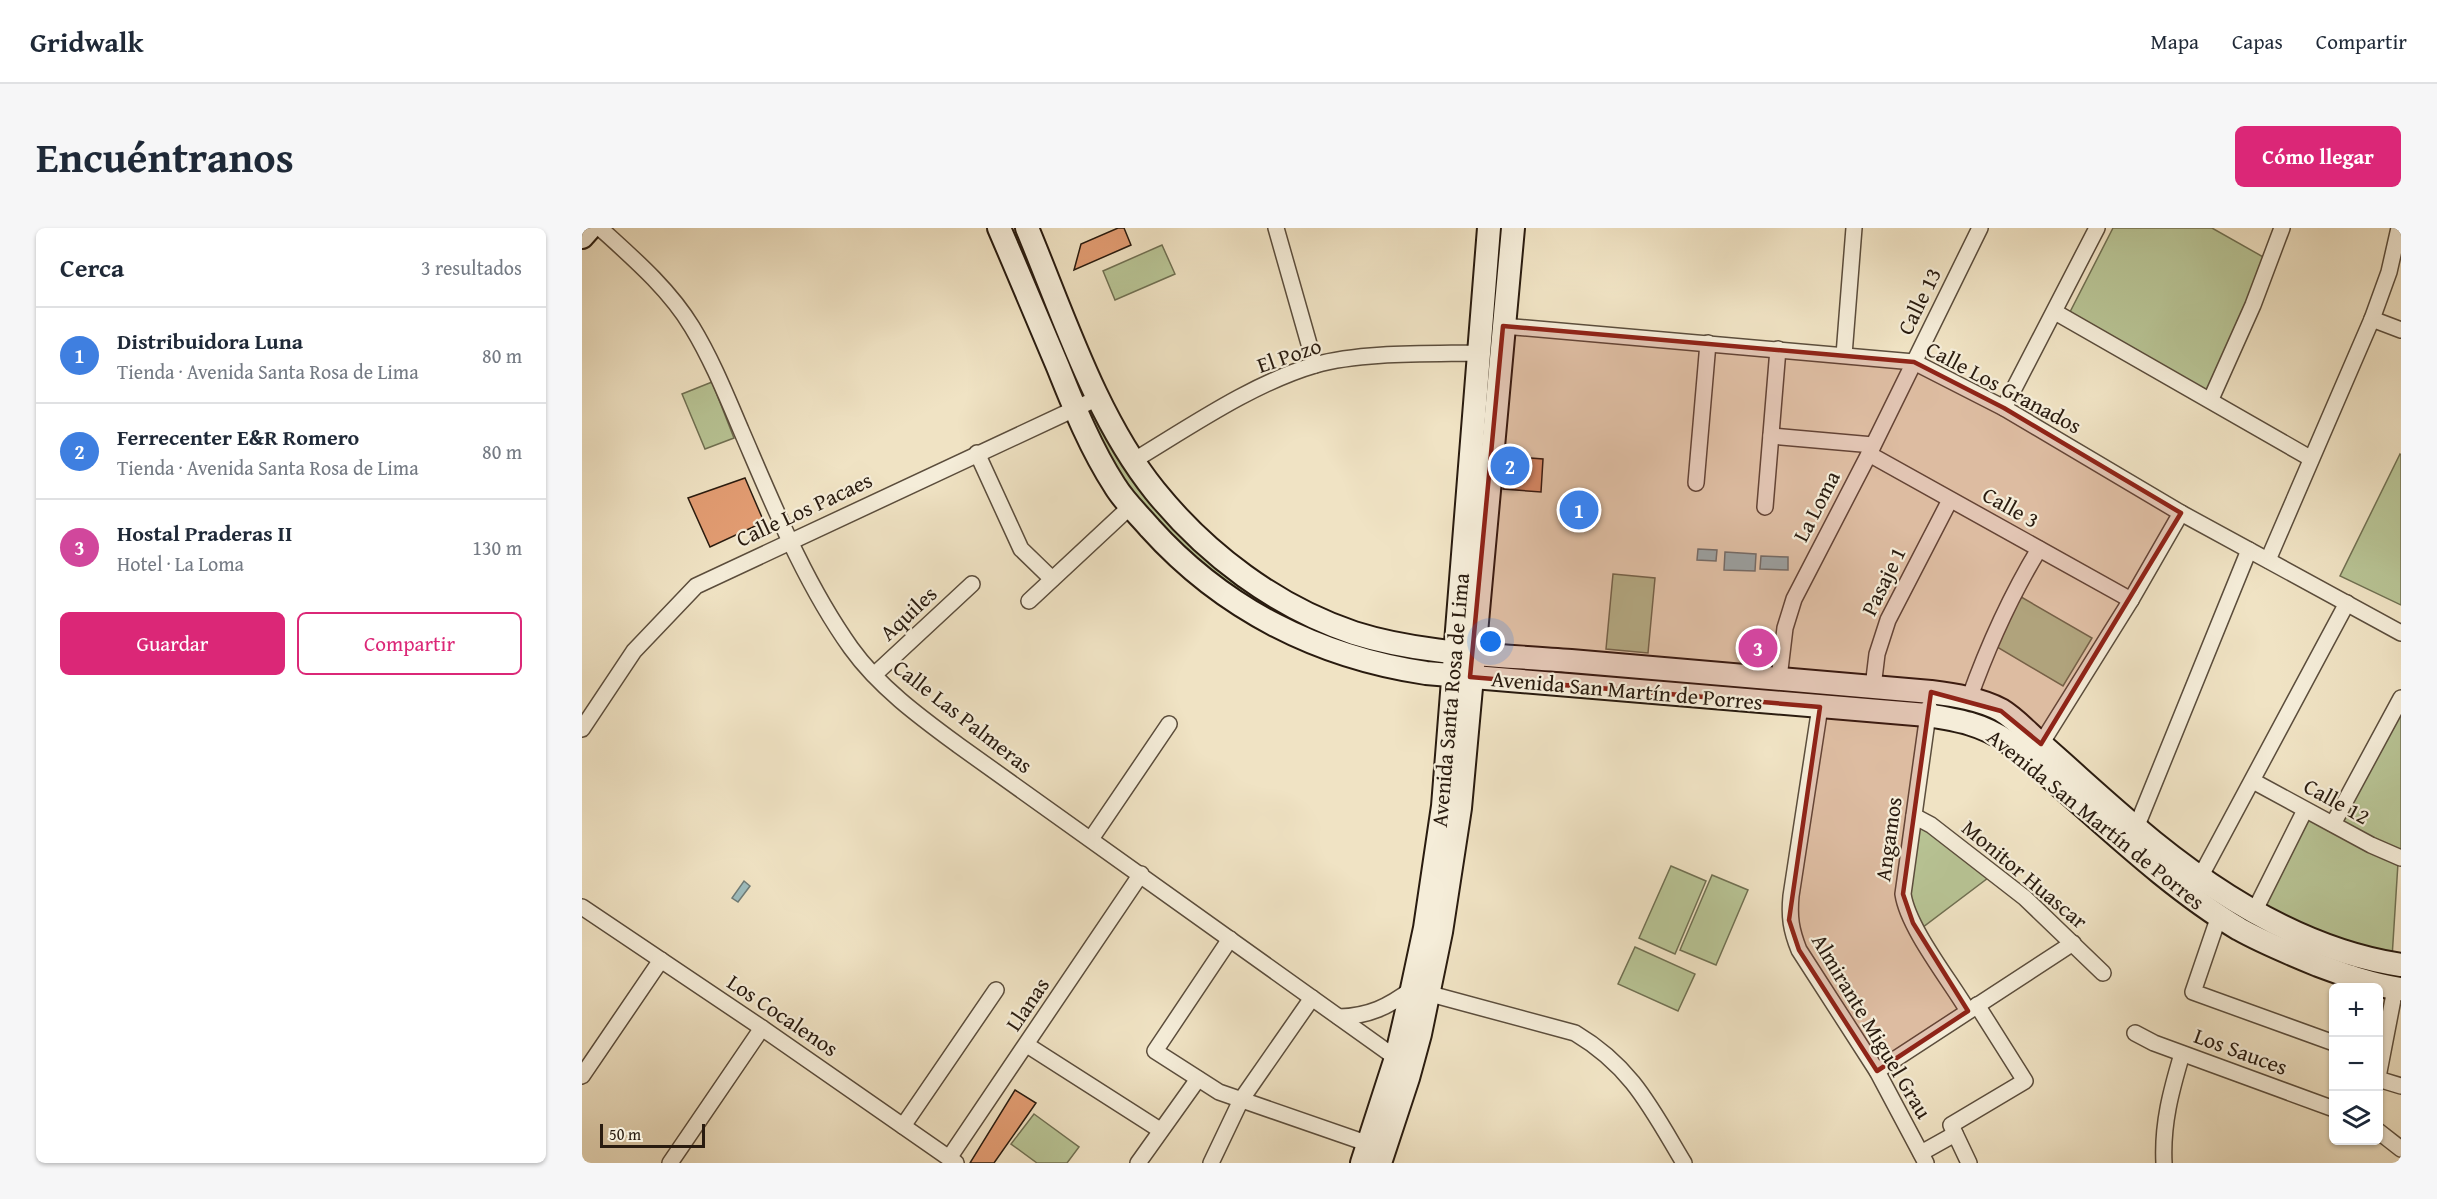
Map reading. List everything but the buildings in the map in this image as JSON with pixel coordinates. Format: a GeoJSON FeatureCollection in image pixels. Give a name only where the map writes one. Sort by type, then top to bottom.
{"type":"FeatureCollection","features":[{"type":"Feature","properties":{"kind":"main road"},"geometry":{"type":"LineString","coordinates":[[582,237],[590,228]]}},
{"type":"Feature","properties":{"kind":"main road","name":"Avenida San Martín de Porres"},"geometry":{"type":"LineString","coordinates":[[1000,228],[1075,408],[1116,487],[1190,569],[1253,614],[1284,631],[1353,658],[1391,668],[1960,720],[1992,731],[2195,886],[2323,943],[2401,965]]}},
{"type":"Feature","properties":{"kind":"main road","name":"Avenida San Martín de Porres"},"geometry":{"type":"LineString","coordinates":[[1027,228],[1098,398],[1133,460],[1154,490],[1206,547],[1267,590],[1315,617],[1352,632],[1387,642],[1463,651],[1931,692],[1969,699],[2001,711],[2041,744],[2136,828],[2195,886],[2219,916],[2258,939],[2302,958],[2365,982],[2398,989]]}},
{"type":"Feature","properties":{"kind":"main road","name":"Avenida Santa Rosa de Lima"},"geometry":{"type":"LineString","coordinates":[[1370,1157],[1396,1058],[1441,932],[1460,808],[1463,651],[1478,353],[1489,228]]}},
{"type":"Feature","properties":{"kind":"main road","name":"Avenida Santa Rosa de Lima"},"geometry":{"type":"LineString","coordinates":[[1463,651],[1513,228]]}},
{"type":"Feature","properties":{"kind":"main road"},"geometry":{"type":"LineString","coordinates":[[1050,350],[1074,339]]}},
{"type":"Feature","properties":{"kind":"main road"},"geometry":{"type":"LineString","coordinates":[[1190,569],[1206,547]]}},
{"type":"Feature","properties":{"kind":"main road"},"geometry":{"type":"LineString","coordinates":[[1253,614],[1267,590]]}},
{"type":"Feature","properties":{"kind":"main road","name":"Avenida Santa Rosa de Lima"},"geometry":{"type":"LineString","coordinates":[[1370,1157],[1408,1078],[1420,991]]}},
{"type":"Feature","properties":{"kind":"street","name":"Calle Las Palmeras"},"geometry":{"type":"LineString","coordinates":[[600,228],[659,284],[691,326],[712,363],[789,540],[834,621],[873,675],[918,715],[958,746],[1142,874],[1396,1058]]}},
{"type":"Feature","properties":{"kind":"street"},"geometry":{"type":"LineString","coordinates":[[1276,228],[1315,365]]}},
{"type":"Feature","properties":{"kind":"street"},"geometry":{"type":"LineString","coordinates":[[1844,355],[1854,228]]}},
{"type":"Feature","properties":{"kind":"street","name":"Calle 13"},"geometry":{"type":"LineString","coordinates":[[1914,362],[1980,228]]}},
{"type":"Feature","properties":{"kind":"street"},"geometry":{"type":"LineString","coordinates":[[2004,408],[2097,228]]}},
{"type":"Feature","properties":{"kind":"street"},"geometry":{"type":"LineString","coordinates":[[2211,399],[2253,305],[2282,228]]}},
{"type":"Feature","properties":{"kind":"street"},"geometry":{"type":"LineString","coordinates":[[2268,560],[2310,458],[2372,319],[2389,272],[2400,228]]}},
{"type":"Feature","properties":{"kind":"street"},"geometry":{"type":"LineString","coordinates":[[2055,312],[2211,399],[2310,458]]}},
{"type":"Feature","properties":{"kind":"street"},"geometry":{"type":"LineString","coordinates":[[2372,319],[2401,330]]}},
{"type":"Feature","properties":{"kind":"street","name":"Calle Los Granados"},"geometry":{"type":"LineString","coordinates":[[1503,326],[1914,362],[2004,408],[2181,513],[2401,633]]}},
{"type":"Feature","properties":{"kind":"street"},"geometry":{"type":"LineString","coordinates":[[1696,483],[1708,343]]}},
{"type":"Feature","properties":{"kind":"street"},"geometry":{"type":"LineString","coordinates":[[1765,507],[1778,349]]}},
{"type":"Feature","properties":{"kind":"street","name":"El Pozo"},"geometry":{"type":"LineString","coordinates":[[1133,460],[1240,397],[1315,365],[1374,357],[1478,353]]}},
{"type":"Feature","properties":{"kind":"street","name":"La Loma"},"geometry":{"type":"LineString","coordinates":[[1779,678],[1785,628],[1794,599],[1914,362]]}},
{"type":"Feature","properties":{"kind":"street","name":"Calle Los Pacaes"},"geometry":{"type":"LineString","coordinates":[[582,729],[634,651],[696,586],[789,540],[1098,398]]}},
{"type":"Feature","properties":{"kind":"street"},"geometry":{"type":"LineString","coordinates":[[1771,436],[1871,449]]}},
{"type":"Feature","properties":{"kind":"street","name":"Calle 3"},"geometry":{"type":"LineString","coordinates":[[1871,449],[1950,500],[2131,600]]}},
{"type":"Feature","properties":{"kind":"street"},"geometry":{"type":"LineString","coordinates":[[977,453],[1021,549],[1052,579]]}},
{"type":"Feature","properties":{"kind":"street","name":"Pasaje 1"},"geometry":{"type":"LineString","coordinates":[[1873,687],[1877,654],[1888,620],[1950,500]]}},
{"type":"Feature","properties":{"kind":"street"},"geometry":{"type":"LineString","coordinates":[[1029,601],[1131,506]]}},
{"type":"Feature","properties":{"kind":"street"},"geometry":{"type":"LineString","coordinates":[[2041,744],[2131,600],[2181,513]]}},
{"type":"Feature","properties":{"kind":"street"},"geometry":{"type":"LineString","coordinates":[[1969,699],[1989,644],[2012,594],[2039,549]]}},
{"type":"Feature","properties":{"kind":"street"},"geometry":{"type":"LineString","coordinates":[[2136,828],[2249,550]]}},
{"type":"Feature","properties":{"kind":"street","name":"Aquiles"},"geometry":{"type":"LineString","coordinates":[[873,675],[972,584]]}},
{"type":"Feature","properties":{"kind":"street"},"geometry":{"type":"LineString","coordinates":[[2195,886],[2348,603]]}},
{"type":"Feature","properties":{"kind":"street","name":"Angamos"},"geometry":{"type":"LineString","coordinates":[[1931,692],[1904,879],[1905,907],[2025,1081],[1953,1129]]}},
{"type":"Feature","properties":{"kind":"street"},"geometry":{"type":"LineString","coordinates":[[2332,824],[2401,698]]}},
{"type":"Feature","properties":{"kind":"street","name":"Almirante Miguel Grau"},"geometry":{"type":"LineString","coordinates":[[1820,707],[1789,920],[1798,950],[1877,1071],[1923,1158]]}},
{"type":"Feature","properties":{"kind":"street"},"geometry":{"type":"LineString","coordinates":[[1091,839],[1169,724]]}},
{"type":"Feature","properties":{"kind":"street","name":"Calle 12"},"geometry":{"type":"LineString","coordinates":[[2253,781],[2401,858]]}},
{"type":"Feature","properties":{"kind":"street"},"geometry":{"type":"LineString","coordinates":[[2254,912],[2305,810]]}},
{"type":"Feature","properties":{"kind":"street","name":"Monitor Huascar"},"geometry":{"type":"LineString","coordinates":[[1914,816],[1931,825],[2025,898],[2103,974]]}},
{"type":"Feature","properties":{"kind":"street","name":"Llanas"},"geometry":{"type":"LineString","coordinates":[[953,1161],[1027,1045],[1142,874]]}},
{"type":"Feature","properties":{"kind":"street","name":"Los Cocalenos"},"geometry":{"type":"LineString","coordinates":[[582,907],[762,1028],[953,1161]]}},
{"type":"Feature","properties":{"kind":"street"},"geometry":{"type":"LineString","coordinates":[[2219,916],[2193,992],[2329,1041]]}},
{"type":"Feature","properties":{"kind":"street"},"geometry":{"type":"LineString","coordinates":[[1230,939],[1155,1051],[1219,1092],[1370,1157]]}},
{"type":"Feature","properties":{"kind":"street"},"geometry":{"type":"LineString","coordinates":[[1877,1071],[2073,943]]}},
{"type":"Feature","properties":{"kind":"street"},"geometry":{"type":"LineString","coordinates":[[582,1076],[661,960]]}},
{"type":"Feature","properties":{"kind":"street"},"geometry":{"type":"LineString","coordinates":[[2383,1050],[2398,989]]}},
{"type":"Feature","properties":{"kind":"street"},"geometry":{"type":"LineString","coordinates":[[903,1126],[996,990]]}},
{"type":"Feature","properties":{"kind":"street"},"geometry":{"type":"LineString","coordinates":[[1339,1017],[1373,1012],[1420,991],[1575,1033],[1599,1047],[1620,1065],[1639,1089],[1684,1163]]}},
{"type":"Feature","properties":{"kind":"street"},"geometry":{"type":"LineString","coordinates":[[1210,1163],[1241,1100],[1312,998]]}},
{"type":"Feature","properties":{"kind":"street"},"geometry":{"type":"LineString","coordinates":[[670,1163],[762,1028]]}},
{"type":"Feature","properties":{"kind":"street","name":"Los Sauces"},"geometry":{"type":"LineString","coordinates":[[2135,1033],[2182,1054],[2329,1107]]}},
{"type":"Feature","properties":{"kind":"street"},"geometry":{"type":"LineString","coordinates":[[1027,1045],[1160,1130]]}},
{"type":"Feature","properties":{"kind":"street"},"geometry":{"type":"LineString","coordinates":[[2164,1163],[2164,1123],[2182,1054]]}},
{"type":"Feature","properties":{"kind":"street"},"geometry":{"type":"LineString","coordinates":[[1138,1163],[1198,1079]]}},
{"type":"Feature","properties":{"kind":"street"},"geometry":{"type":"LineString","coordinates":[[2383,1079],[2401,1086]]}},
{"type":"Feature","properties":{"kind":"street"},"geometry":{"type":"LineString","coordinates":[[1923,1158],[1953,1129],[1969,1163]]}},
{"type":"Feature","properties":{"kind":"street"},"geometry":{"type":"LineString","coordinates":[[2383,1134],[2401,1149]]}},
{"type":"Feature","properties":{"kind":"highlighted area"},"geometry":{"type":"Polygon","coordinates":[[[1503,326],[1914,362],[2004,408],[2181,513],[2041,744],[2001,711],[1931,692],[1903,894],[1913,923],[1968,1011],[1877,1071],[1799,950],[1789,920],[1820,707],[1470,677],[1503,326]]]}},
{"type":"Feature","properties":{"kind":"green space"},"geometry":{"type":"Polygon","coordinates":[[[2113,228],[2212,228],[2265,258],[2211,393],[2070,312],[2113,228]]]}},
{"type":"Feature","properties":{"kind":"green space"},"geometry":{"type":"Polygon","coordinates":[[[1019,234],[1063,338],[1056,340],[1013,235],[1019,234]]]}},
{"type":"Feature","properties":{"kind":"green space"},"geometry":{"type":"Polygon","coordinates":[[[1162,245],[1175,274],[1115,300],[1103,271],[1162,245]]]}},
{"type":"Feature","properties":{"kind":"green space"},"geometry":{"type":"Polygon","coordinates":[[[712,382],[734,438],[705,449],[682,394],[712,382]]]}},
{"type":"Feature","properties":{"kind":"green space"},"geometry":{"type":"Polygon","coordinates":[[[1100,413],[1258,595],[1431,657],[1431,671],[1290,629],[1189,557],[1123,481],[1089,418],[1100,413]]]}},
{"type":"Feature","properties":{"kind":"green space"},"geometry":{"type":"Polygon","coordinates":[[[2401,455],[2401,605],[2340,576],[2401,455]]]}},
{"type":"Feature","properties":{"kind":"green space"},"geometry":{"type":"Polygon","coordinates":[[[1613,574],[1655,578],[1648,653],[1606,649],[1613,574]]]}},
{"type":"Feature","properties":{"kind":"green space"},"geometry":{"type":"Polygon","coordinates":[[[2016,594],[2092,638],[2063,686],[1992,644],[2016,594]]]}},
{"type":"Feature","properties":{"kind":"green space"},"geometry":{"type":"Polygon","coordinates":[[[2401,703],[2401,853],[2337,822],[2401,703]]]}},
{"type":"Feature","properties":{"kind":"green space"},"geometry":{"type":"Polygon","coordinates":[[[2306,817],[2398,863],[2392,958],[2353,948],[2262,908],[2306,817]]]}},
{"type":"Feature","properties":{"kind":"green space"},"geometry":{"type":"Polygon","coordinates":[[[1920,827],[1926,827],[1988,878],[1923,927],[1910,900],[1917,831],[1920,827]]]}},
{"type":"Feature","properties":{"kind":"green space"},"geometry":{"type":"Polygon","coordinates":[[[1671,866],[1706,881],[1675,954],[1639,938],[1671,866]]]}},
{"type":"Feature","properties":{"kind":"green space"},"geometry":{"type":"Polygon","coordinates":[[[1712,875],[1748,890],[1716,965],[1680,950],[1712,875]]]}},
{"type":"Feature","properties":{"kind":"green space"},"geometry":{"type":"Polygon","coordinates":[[[1635,947],[1695,974],[1678,1011],[1618,984],[1635,947]]]}},
{"type":"Feature","properties":{"kind":"green space"},"geometry":{"type":"Polygon","coordinates":[[[1034,1114],[1079,1147],[1067,1163],[1037,1163],[1011,1144],[1034,1114]]]}},
{"type":"Feature","properties":{"kind":"water"},"geometry":{"type":"Polygon","coordinates":[[[1698,549],[1717,550],[1716,561],[1697,560],[1698,549]]]}},
{"type":"Feature","properties":{"kind":"water"},"geometry":{"type":"Polygon","coordinates":[[[1725,552],[1756,554],[1755,571],[1724,570],[1725,552]]]}},
{"type":"Feature","properties":{"kind":"water"},"geometry":{"type":"Polygon","coordinates":[[[1761,556],[1788,557],[1788,570],[1760,569],[1761,556]]]}},
{"type":"Feature","properties":{"kind":"water"},"geometry":{"type":"Polygon","coordinates":[[[744,881],[750,886],[738,902],[732,898],[744,881]]]}},
{"type":"Feature","properties":{"kind":"place","name":"Ferrecenter E&R Romero"},"geometry":{"type":"Point","coordinates":[1510,466]}},
{"type":"Feature","properties":{"kind":"place","name":"Distribuidora Luna"},"geometry":{"type":"Point","coordinates":[1579,510]}},
{"type":"Feature","properties":{"kind":"place","name":"Hostal Praderas II"},"geometry":{"type":"Point","coordinates":[1758,648]}}]}
